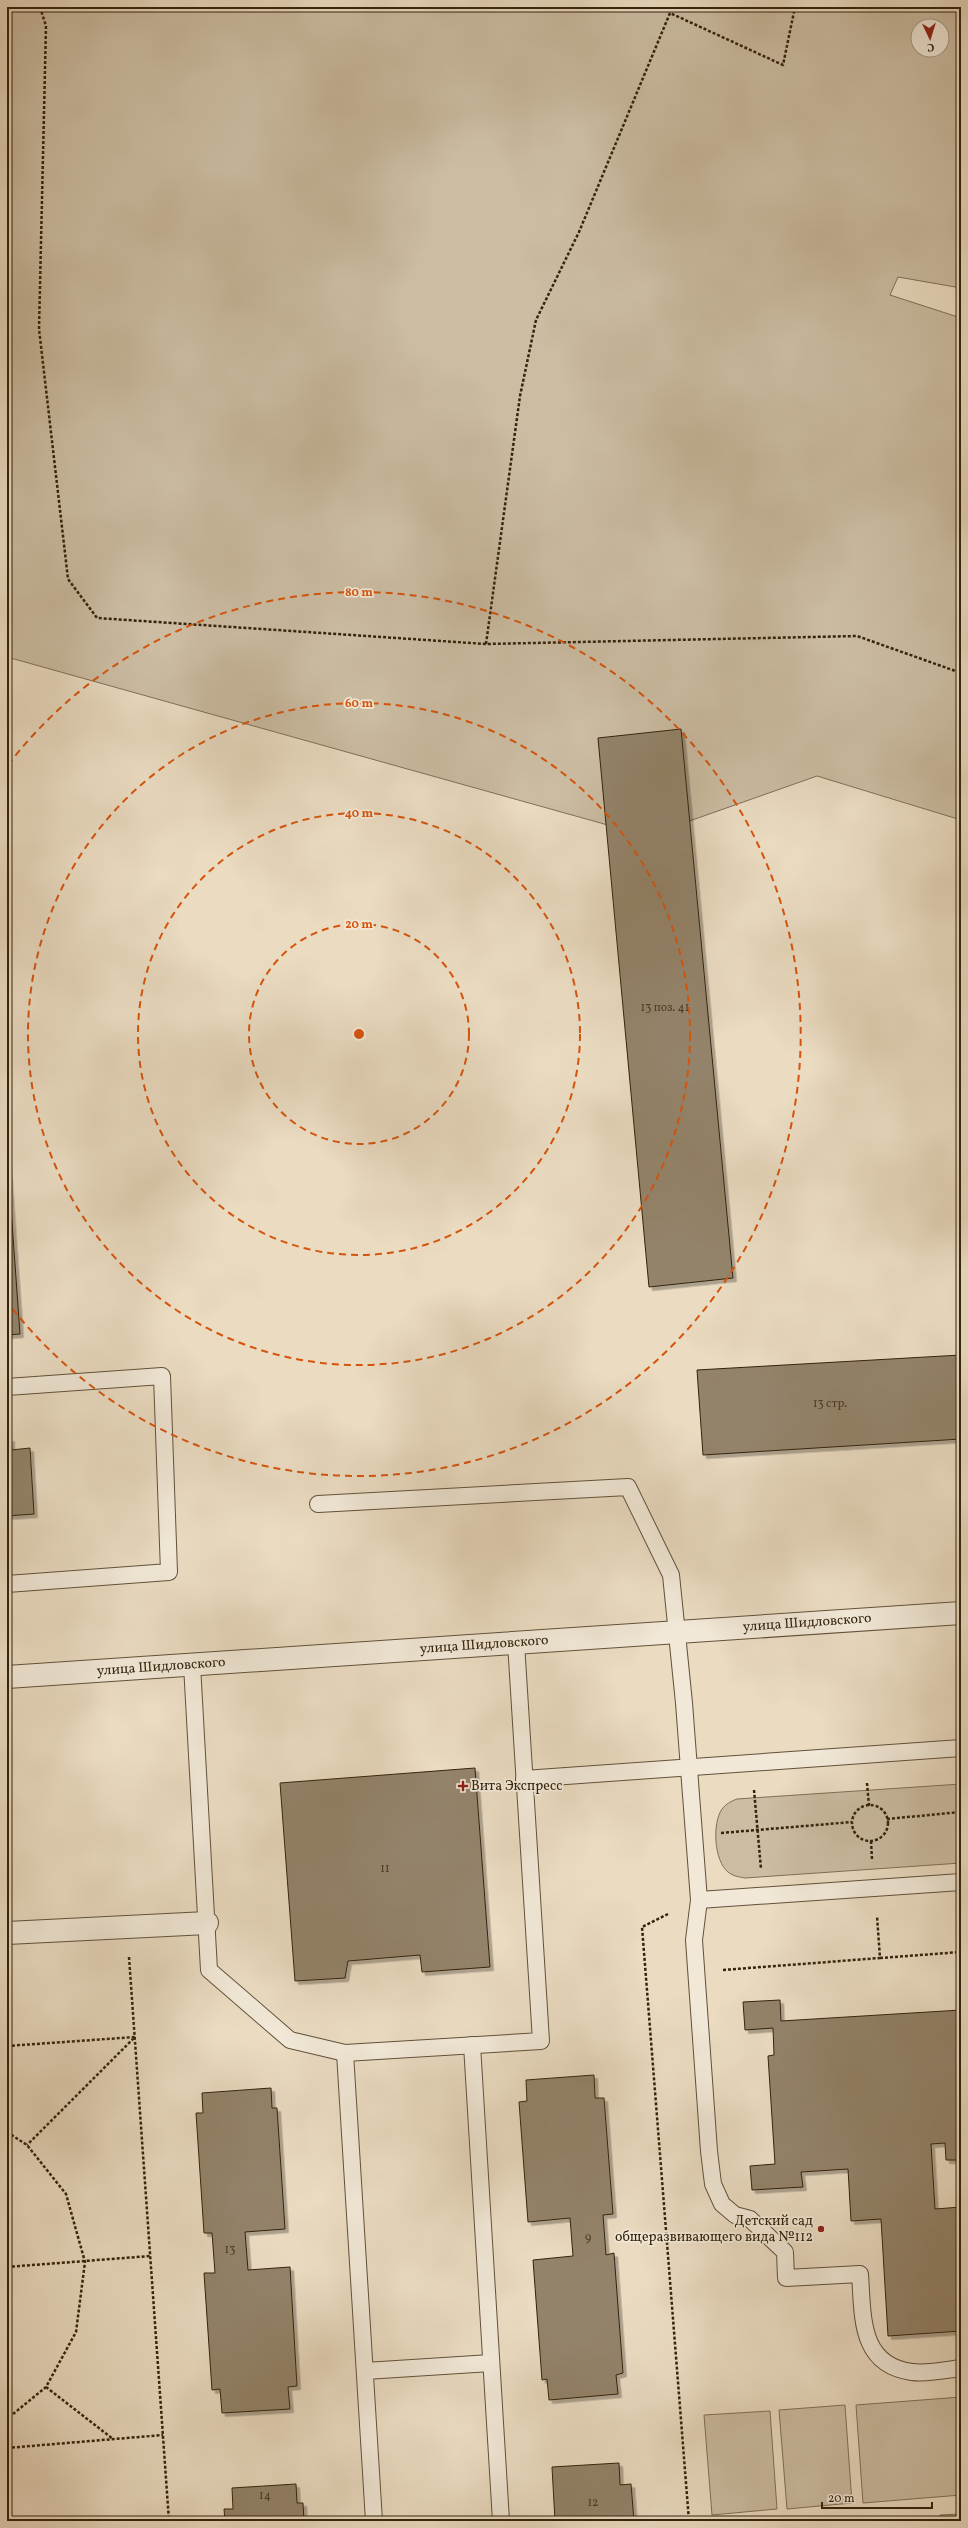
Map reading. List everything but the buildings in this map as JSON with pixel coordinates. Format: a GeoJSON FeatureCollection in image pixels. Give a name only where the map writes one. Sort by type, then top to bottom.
{"type":"FeatureCollection","features":[{"type":"Feature","properties":{"kind":"street","name":"улица Шидловского"},"geometry":{"type":"LineString","coordinates":[[7,1678],[961,1613]]}},
{"type":"Feature","properties":{"kind":"street"},"geometry":{"type":"LineString","coordinates":[[7,1933],[207,1923]]}},
{"type":"Feature","properties":{"kind":"lane"},"geometry":{"type":"LineString","coordinates":[[7,1387],[162,1376],[169,1572],[7,1584]]}},
{"type":"Feature","properties":{"kind":"lane"},"geometry":{"type":"LineString","coordinates":[[318,1504],[628,1486],[671,1575],[699,1900],[694,1940],[713,2184],[722,2204],[735,2215],[750,2219],[785,2252],[786,2278],[860,2274],[867,2342],[879,2357],[891,2367],[913,2372],[961,2368]]}},
{"type":"Feature","properties":{"kind":"lane"},"geometry":{"type":"LineString","coordinates":[[192,1665],[209,1970],[290,2040],[345,2053],[541,2041],[516,1643]]}},
{"type":"Feature","properties":{"kind":"lane"},"geometry":{"type":"LineString","coordinates":[[524,1779],[961,1748]]}},
{"type":"Feature","properties":{"kind":"lane"},"geometry":{"type":"LineString","coordinates":[[699,1900],[961,1882]]}},
{"type":"Feature","properties":{"kind":"lane"},"geometry":{"type":"LineString","coordinates":[[472,2045],[501,2521]]}},
{"type":"Feature","properties":{"kind":"lane"},"geometry":{"type":"LineString","coordinates":[[345,2053],[374,2521]]}},
{"type":"Feature","properties":{"kind":"lane"},"geometry":{"type":"LineString","coordinates":[[365,2371],[491,2363]]}},
{"type":"Feature","properties":{"kind":"path"},"geometry":{"type":"LineString","coordinates":[[40,7],[46,26],[39,329],[68,579],[97,618],[486,644],[857,636],[961,673]]}},
{"type":"Feature","properties":{"kind":"path"},"geometry":{"type":"LineString","coordinates":[[486,644],[520,396],[536,320],[579,232],[670,13],[783,65],[795,7]]}},
{"type":"Feature","properties":{"kind":"path"},"geometry":{"type":"LineString","coordinates":[[752,1763],[763,1896]]}},
{"type":"Feature","properties":{"kind":"path"},"geometry":{"type":"LineString","coordinates":[[864,1806],[874,1806],[883,1811],[887,1819],[886,1830],[880,1838],[871,1841],[861,1839],[854,1831],[852,1822],[856,1812],[864,1806]]}},
{"type":"Feature","properties":{"kind":"path"},"geometry":{"type":"LineString","coordinates":[[887,1819],[961,1812]]}},
{"type":"Feature","properties":{"kind":"path"},"geometry":{"type":"LineString","coordinates":[[694,1835],[852,1822]]}},
{"type":"Feature","properties":{"kind":"path"},"geometry":{"type":"LineString","coordinates":[[871,1841],[880,1958]]}},
{"type":"Feature","properties":{"kind":"path"},"geometry":{"type":"LineString","coordinates":[[689,2521],[642,1927],[699,1900]]}},
{"type":"Feature","properties":{"kind":"path"},"geometry":{"type":"LineString","coordinates":[[127,1927],[169,2521]]}},
{"type":"Feature","properties":{"kind":"path"},"geometry":{"type":"LineString","coordinates":[[697,1972],[961,1952]]}},
{"type":"Feature","properties":{"kind":"path"},"geometry":{"type":"LineString","coordinates":[[7,2046],[135,2037]]}},
{"type":"Feature","properties":{"kind":"path"},"geometry":{"type":"LineString","coordinates":[[27,2145],[135,2037]]}},
{"type":"Feature","properties":{"kind":"path"},"geometry":{"type":"LineString","coordinates":[[7,2132],[27,2145],[66,2194],[85,2262],[76,2332],[46,2387],[7,2419]]}},
{"type":"Feature","properties":{"kind":"path"},"geometry":{"type":"LineString","coordinates":[[7,2268],[150,2256]]}},
{"type":"Feature","properties":{"kind":"path"},"geometry":{"type":"LineString","coordinates":[[46,2387],[113,2439]]}},
{"type":"Feature","properties":{"kind":"path"},"geometry":{"type":"LineString","coordinates":[[7,2448],[163,2435]]}},
{"type":"Feature","properties":{"kind":"shaded area"},"geometry":{"type":"Polygon","coordinates":[[[7,7],[961,7],[961,288],[898,277],[890,295],[961,318],[961,820],[817,776],[647,836],[7,657],[7,7]]]}},
{"type":"Feature","properties":{"kind":"shaded area"},"geometry":{"type":"Polygon","coordinates":[[[961,1784],[961,1863],[745,1878],[728,1872],[723,1867],[717,1851],[716,1832],[719,1815],[725,1806],[737,1799],[961,1784]]]}},
{"type":"Feature","properties":{"kind":"shaded area"},"geometry":{"type":"Polygon","coordinates":[[[961,2397],[961,2495],[863,2503],[856,2405],[961,2397]]]}},
{"type":"Feature","properties":{"kind":"shaded area"},"geometry":{"type":"Polygon","coordinates":[[[845,2405],[852,2503],[787,2509],[779,2410],[845,2405]]]}},
{"type":"Feature","properties":{"kind":"shaded area"},"geometry":{"type":"Polygon","coordinates":[[[770,2411],[777,2509],[712,2515],[704,2415],[770,2411]]]}},
{"type":"Feature","properties":{"kind":"shaded area"},"geometry":{"type":"Polygon","coordinates":[[[961,2514],[961,2521],[941,2521],[940,2515],[961,2514]]]}},
{"type":"Feature","properties":{"kind":"shaded area"},"geometry":{"type":"Polygon","coordinates":[[[929,2517],[930,2521],[866,2521],[929,2517]]]}},
{"type":"Feature","properties":{"kind":"place","name":"Вита Экспресс"},"geometry":{"type":"Point","coordinates":[463,1786]}},
{"type":"Feature","properties":{"kind":"place","name":"Детский сад общеразвивающего вида №112"},"geometry":{"type":"Point","coordinates":[821,2229]}}]}
